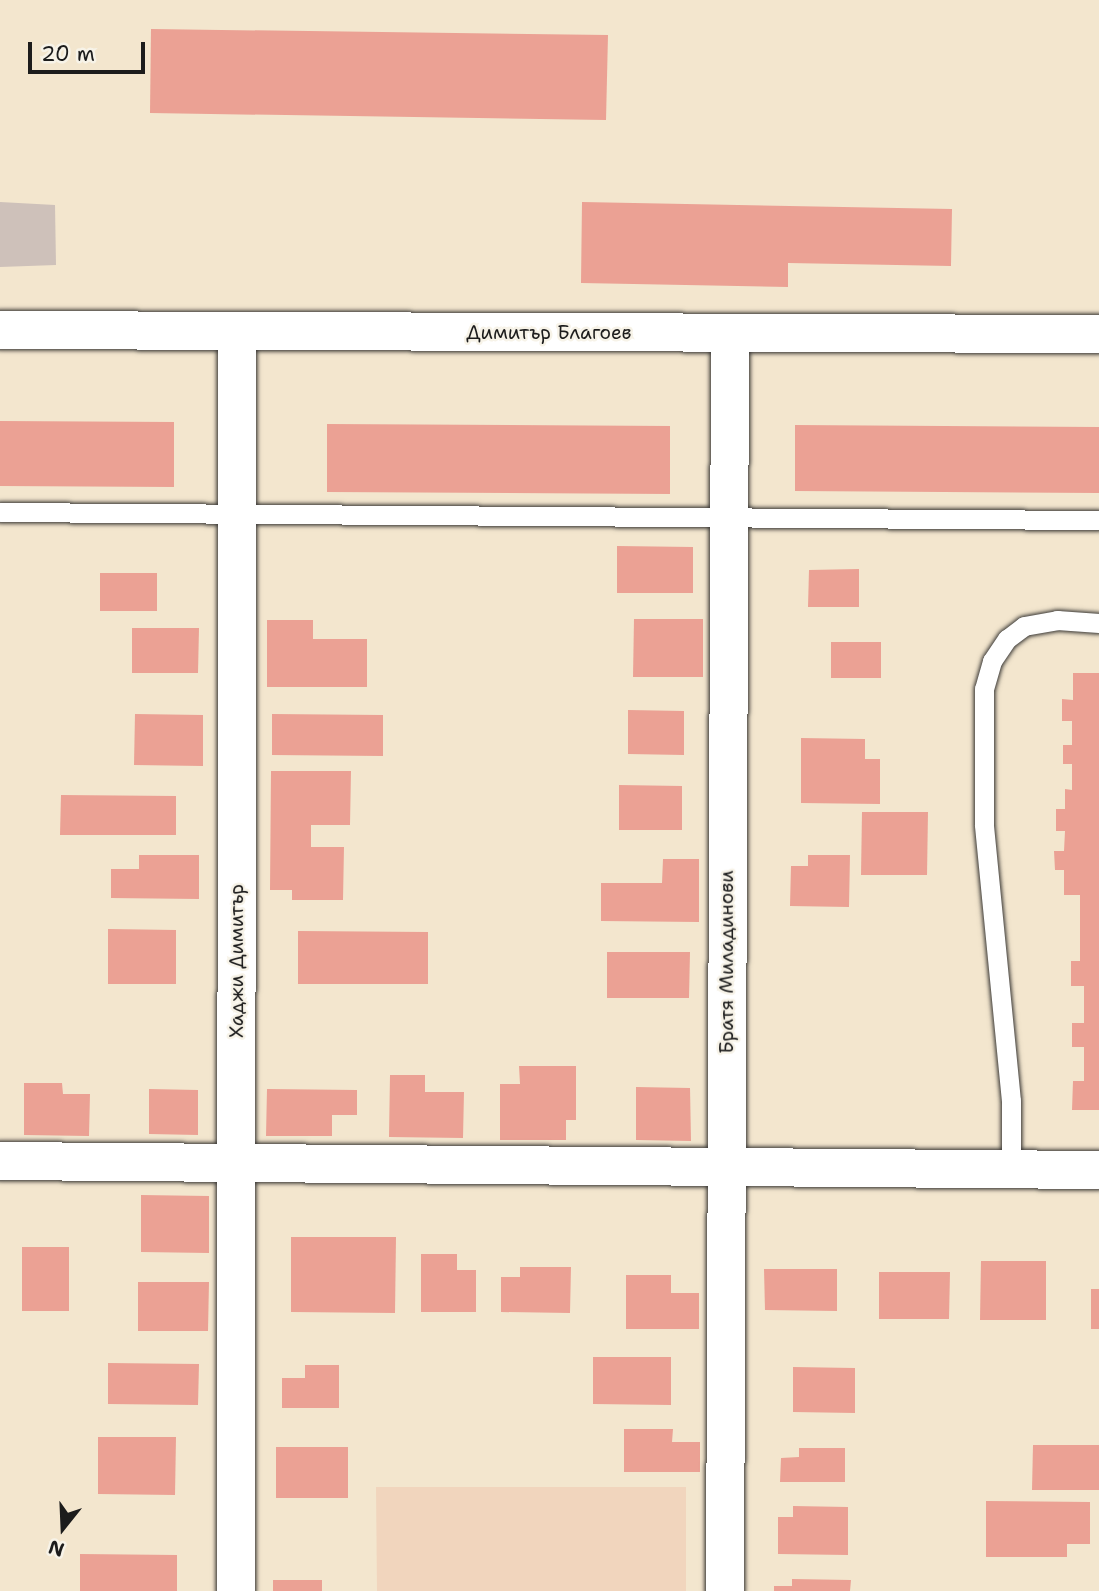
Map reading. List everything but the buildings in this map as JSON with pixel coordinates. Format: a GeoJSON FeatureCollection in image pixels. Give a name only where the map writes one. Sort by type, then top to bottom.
{"type":"FeatureCollection","features":[{"type":"Feature","properties":{"kind":"street","name":"Димитър Благоев"},"geometry":{"type":"LineString","coordinates":[[0,330],[1099,334]]}},
{"type":"Feature","properties":{"kind":"street","name":"Хаджи Димитър"},"geometry":{"type":"LineString","coordinates":[[236,331],[236,1591]]}},
{"type":"Feature","properties":{"kind":"street","name":"Братя Миладинови"},"geometry":{"type":"LineString","coordinates":[[725,1591],[730,334]]}},
{"type":"Feature","properties":{"kind":"street"},"geometry":{"type":"LineString","coordinates":[[0,1161],[1099,1170]]}},
{"type":"Feature","properties":{"kind":"lane"},"geometry":{"type":"LineString","coordinates":[[0,512],[1099,520]]}},
{"type":"Feature","properties":{"kind":"lane"},"geometry":{"type":"LineString","coordinates":[[1011,1169],[1011,1101],[984,824],[984,689],[992,661],[1007,639],[1024,626],[1057,620],[1099,623]]}},
{"type":"Feature","properties":{"kind":"shaded area"},"geometry":{"type":"Polygon","coordinates":[[[0,202],[55,205],[56,265],[0,267],[0,202]]]}},
{"type":"Feature","properties":{"kind":"shaded area"},"geometry":{"type":"Polygon","coordinates":[[[376,1487],[686,1487],[686,1591],[377,1591],[376,1487]]]}}]}
